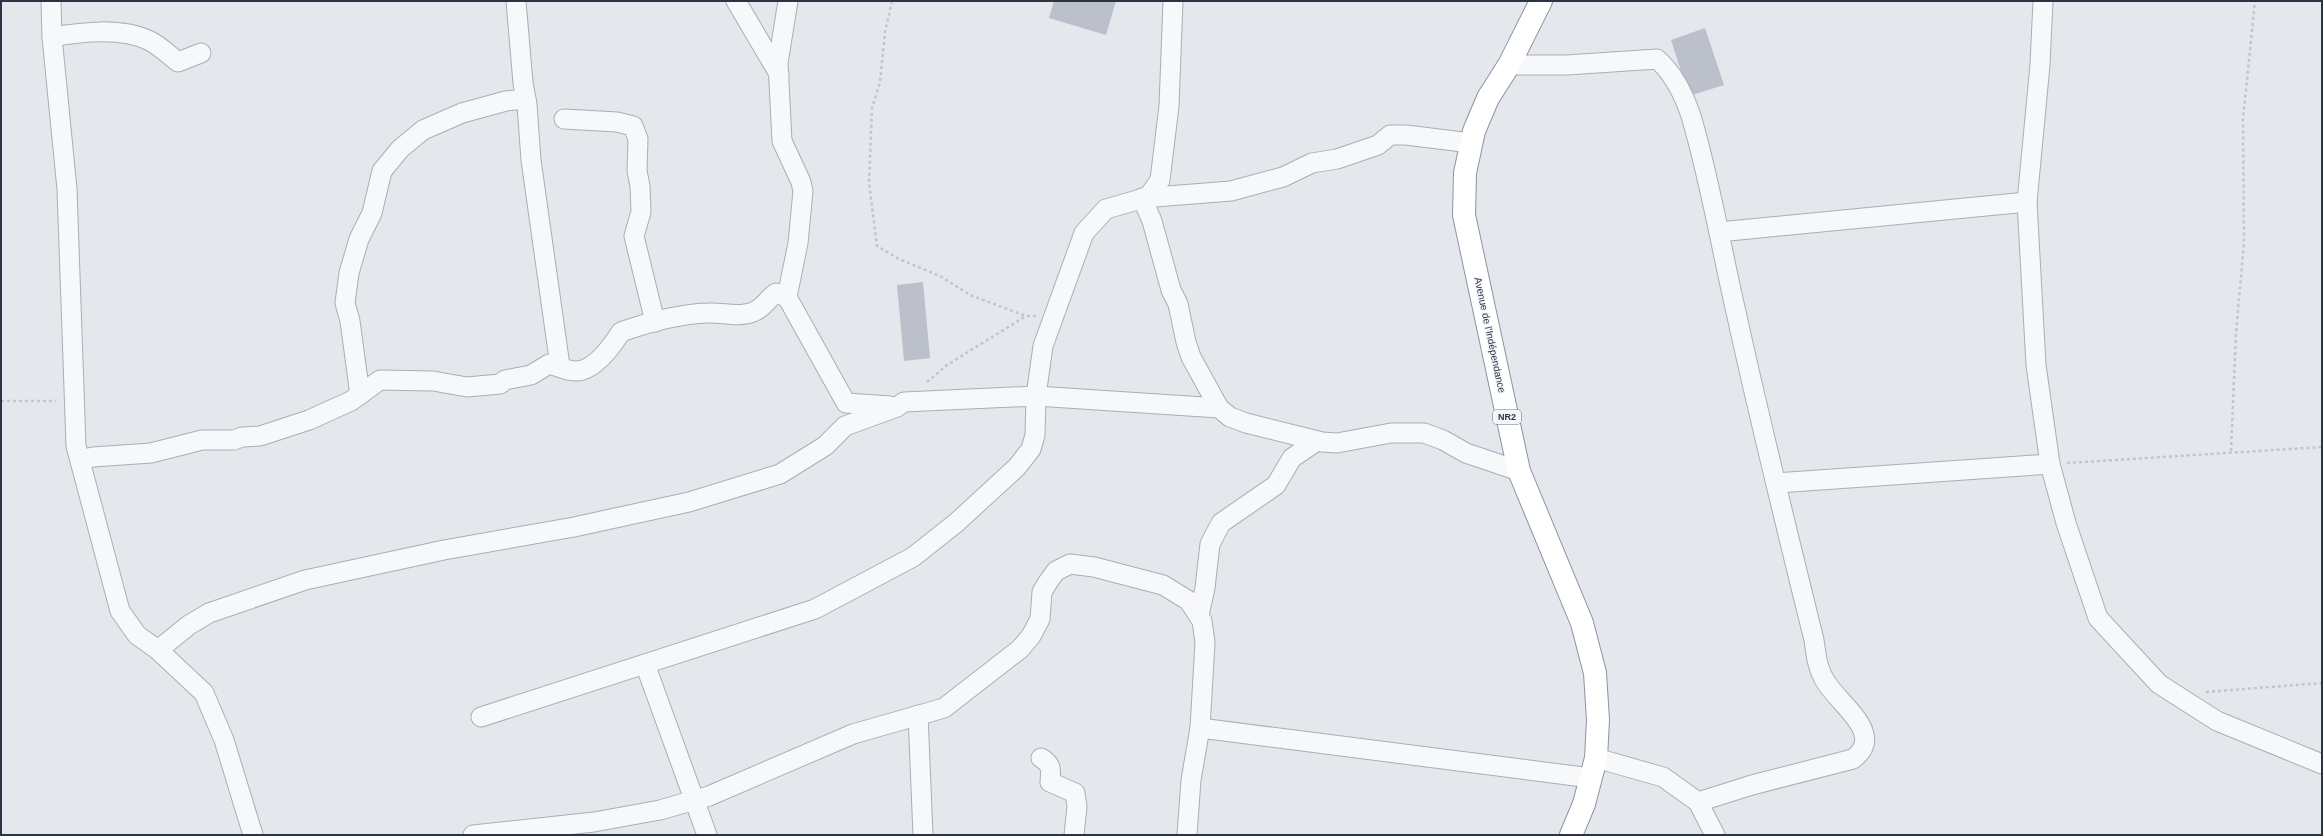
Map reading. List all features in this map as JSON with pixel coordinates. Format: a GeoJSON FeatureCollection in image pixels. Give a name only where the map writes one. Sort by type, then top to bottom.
{"type":"FeatureCollection","features":[{"type":"Feature","properties":{"kind":"highway","name":"Avenue de l'Indépendance"},"geometry":{"type":"LineString","coordinates":[[1542,1],[1509,65],[1488,98],[1474,132],[1465,173],[1464,215],[1519,471],[1582,623],[1595,673],[1598,720],[1593,768],[1584,804],[1572,834]]}},
{"type":"Feature","properties":{"kind":"street"},"geometry":{"type":"LineString","coordinates":[[51,1],[52,37],[67,189],[76,446],[120,611],[137,635],[158,650],[204,692],[224,740],[253,835]]}},
{"type":"Feature","properties":{"kind":"street"},"geometry":{"type":"LineString","coordinates":[[516,1],[531,160],[560,366]]}},
{"type":"Feature","properties":{"kind":"street"},"geometry":{"type":"LineString","coordinates":[[736,1],[779,74]]}},
{"type":"Feature","properties":{"kind":"street"},"geometry":{"type":"LineString","coordinates":[[788,1],[778,63],[782,141],[801,182],[803,191],[798,243],[787,297],[846,403],[897,407]]}},
{"type":"Feature","properties":{"kind":"street"},"geometry":{"type":"LineString","coordinates":[[481,717],[815,609],[913,557],[956,523],[1017,467],[1031,449],[1034,435],[1036,396],[1043,346],[1084,233],[1106,209],[1148,197],[1160,180],[1169,106],[1173,1]]}},
{"type":"Feature","properties":{"kind":"street"},"geometry":{"type":"LineString","coordinates":[[2043,1],[2040,66],[2027,202],[2036,365],[2050,464],[2066,523],[2098,618],[2159,684],[2217,721],[2322,764]]}},
{"type":"Feature","properties":{"kind":"street"},"geometry":{"type":"LineString","coordinates":[[52,37],[82,32],[138,36],[151,42],[178,62],[201,54]]}},
{"type":"Feature","properties":{"kind":"street"},"geometry":{"type":"LineString","coordinates":[[1509,65],[1567,65],[1657,59],[1668,69],[1675,80],[1690,115],[1719,232],[1776,483],[1814,640],[1817,660],[1824,680],[1865,732],[1866,744],[1862,752],[1853,759],[1752,785],[1698,802]]}},
{"type":"Feature","properties":{"kind":"street"},"geometry":{"type":"LineString","coordinates":[[360,395],[346,302],[349,273],[359,239],[372,213],[382,171],[400,149],[423,130],[462,112],[506,101],[526,99]]}},
{"type":"Feature","properties":{"kind":"street"},"geometry":{"type":"LineString","coordinates":[[564,119],[617,122],[633,126],[638,139],[637,171],[640,186],[641,212],[634,236],[655,322]]}},
{"type":"Feature","properties":{"kind":"street"},"geometry":{"type":"LineString","coordinates":[[1142,198],[1231,191],[1283,177],[1312,163],[1337,159],[1378,145],[1390,135],[1406,135],[1471,143]]}},
{"type":"Feature","properties":{"kind":"street"},"geometry":{"type":"LineString","coordinates":[[1142,198],[1152,221],[1171,290],[1178,304],[1191,357],[1219,408],[1230,417],[1246,423],[1317,441],[1337,443],[1391,433],[1424,433],[1443,440],[1466,453],[1519,471]]}},
{"type":"Feature","properties":{"kind":"street"},"geometry":{"type":"LineString","coordinates":[[1719,232],[2027,202]]}},
{"type":"Feature","properties":{"kind":"street"},"geometry":{"type":"LineString","coordinates":[[80,460],[100,456],[151,453],[202,440],[234,440],[242,437],[260,436],[309,420],[351,401],[380,380],[433,380],[472,386],[500,384],[505,380],[531,375],[549,364],[560,366],[576,372],[590,366],[614,344],[621,332],[655,322],[709,312],[746,314],[762,308],[776,293],[787,297]]}},
{"type":"Feature","properties":{"kind":"street"},"geometry":{"type":"LineString","coordinates":[[158,650],[189,625],[209,613],[305,580],[444,550],[574,527],[689,502],[780,474],[825,446],[845,426],[897,407],[904,402],[1036,396],[1219,408]]}},
{"type":"Feature","properties":{"kind":"street"},"geometry":{"type":"LineString","coordinates":[[837,433],[844,399]]}},
{"type":"Feature","properties":{"kind":"street"},"geometry":{"type":"LineString","coordinates":[[1198,615],[1205,588],[1210,544],[1221,523],[1276,485],[1292,458],[1317,441]]}},
{"type":"Feature","properties":{"kind":"street"},"geometry":{"type":"LineString","coordinates":[[1776,483],[2050,464]]}},
{"type":"Feature","properties":{"kind":"street"},"geometry":{"type":"LineString","coordinates":[[473,835],[594,822],[660,810],[695,800],[853,734],[944,708],[956,701],[1020,649],[1031,636],[1040,619],[1042,592],[1056,571],[1070,564],[1094,567],[1163,585],[1189,601],[1202,621],[1205,642],[1200,728],[1191,780],[1187,835]]}},
{"type":"Feature","properties":{"kind":"street"},"geometry":{"type":"LineString","coordinates":[[645,664],[707,835]]}},
{"type":"Feature","properties":{"kind":"street"},"geometry":{"type":"LineString","coordinates":[[918,715],[923,835]]}},
{"type":"Feature","properties":{"kind":"street"},"geometry":{"type":"LineString","coordinates":[[1200,728],[1593,768],[1663,777],[1698,802],[1715,835]]}},
{"type":"Feature","properties":{"kind":"street"},"geometry":{"type":"LineString","coordinates":[[1041,758],[1048,762],[1052,768],[1050,782],[1075,793],[1077,807],[1074,835]]}},
{"type":"Feature","properties":{"kind":"path"},"geometry":{"type":"LineString","coordinates":[[892,1],[885,32],[880,82],[872,108],[869,183],[877,246],[899,259],[940,276],[970,295],[1026,316],[1053,318]]}},
{"type":"Feature","properties":{"kind":"path"},"geometry":{"type":"LineString","coordinates":[[2232,451],[2236,333],[2244,243],[2243,119],[2255,1]]}},
{"type":"Feature","properties":{"kind":"path"},"geometry":{"type":"LineString","coordinates":[[926,384],[947,366],[1026,316]]}},
{"type":"Feature","properties":{"kind":"path"},"geometry":{"type":"LineString","coordinates":[[1,401],[74,401]]}},
{"type":"Feature","properties":{"kind":"path"},"geometry":{"type":"LineString","coordinates":[[2050,464],[2232,451],[2322,447]]}},
{"type":"Feature","properties":{"kind":"path"},"geometry":{"type":"LineString","coordinates":[[2176,695],[2322,683]]}},
{"type":"Feature","properties":{"kind":"building"},"geometry":{"type":"Polygon","coordinates":[[[1054,1],[1116,1],[1106,35],[1049,18],[1054,1]]]}},
{"type":"Feature","properties":{"kind":"building"},"geometry":{"type":"Polygon","coordinates":[[[1705,28],[1724,85],[1689,96],[1671,40],[1705,28]]]}},
{"type":"Feature","properties":{"kind":"building"},"geometry":{"type":"Polygon","coordinates":[[[923,282],[930,358],[904,361],[897,285],[923,282]]]}}]}
